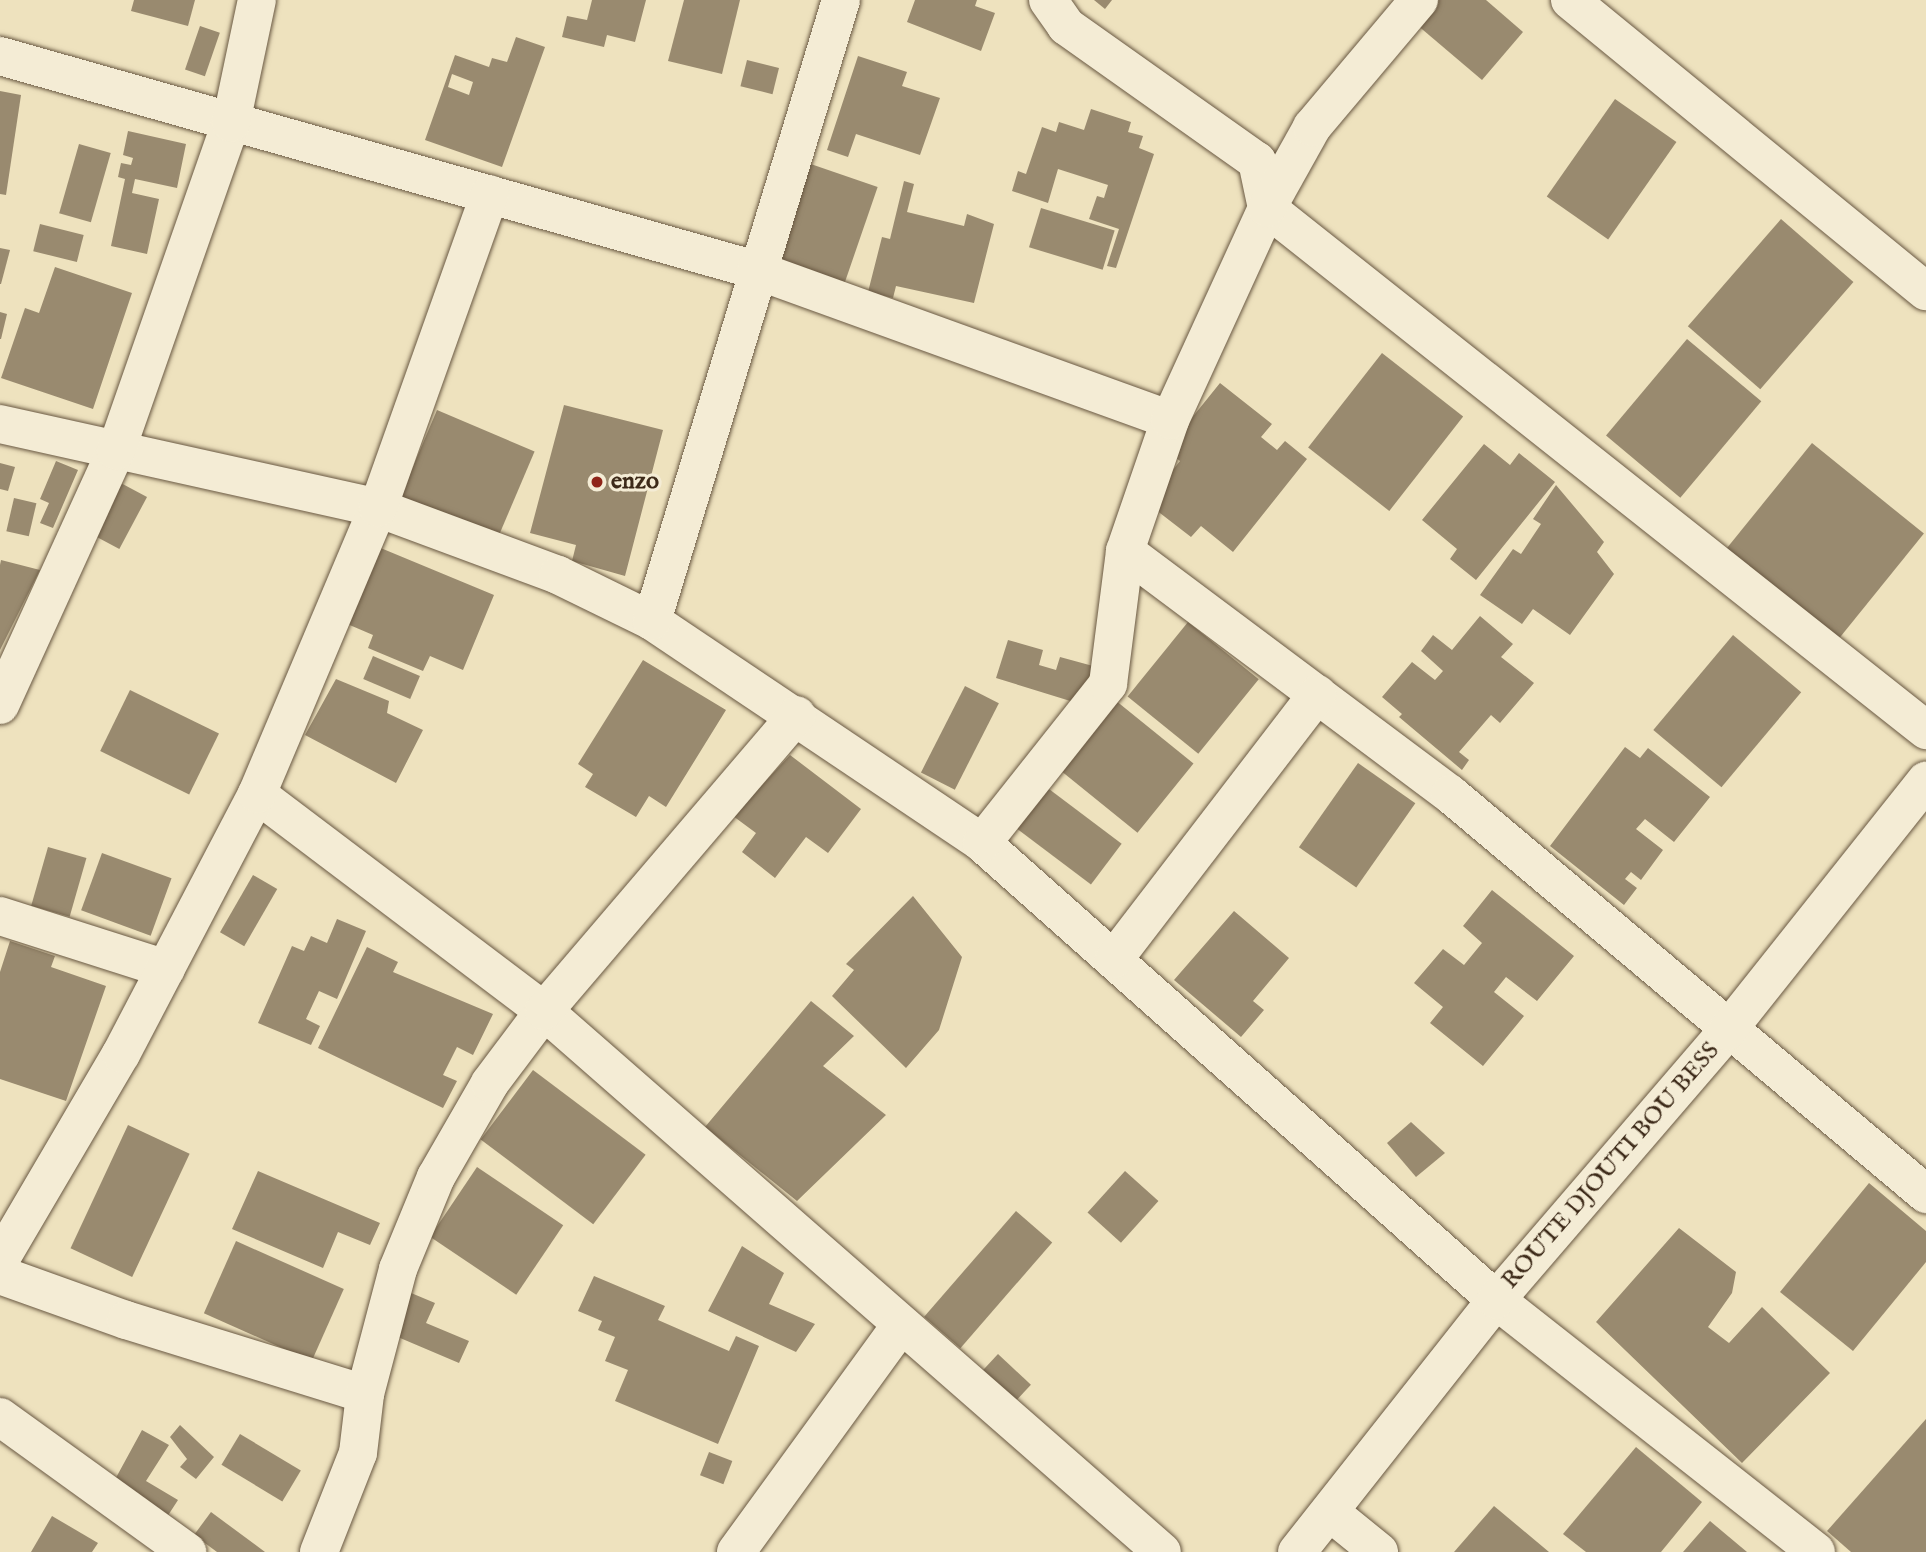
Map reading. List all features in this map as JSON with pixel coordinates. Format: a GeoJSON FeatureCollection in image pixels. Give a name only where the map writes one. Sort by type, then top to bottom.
{"type":"FeatureCollection","features":[{"type":"Feature","properties":{"kind":"street"},"geometry":{"type":"LineString","coordinates":[[2,697],[116,451],[231,123],[257,0]]}},
{"type":"Feature","properties":{"kind":"street"},"geometry":{"type":"LineString","coordinates":[[652,621],[841,0]]}},
{"type":"Feature","properties":{"kind":"street"},"geometry":{"type":"LineString","coordinates":[[1048,0],[1066,26],[1257,161],[1267,208],[1926,730]]}},
{"type":"Feature","properties":{"kind":"street"},"geometry":{"type":"LineString","coordinates":[[982,843],[1108,684],[1125,551],[1170,420],[1267,208],[1312,127],[1419,0]]}},
{"type":"Feature","properties":{"kind":"street"},"geometry":{"type":"LineString","coordinates":[[1570,0],[1926,291]]}},
{"type":"Feature","properties":{"kind":"street"},"geometry":{"type":"LineString","coordinates":[[0,56],[757,270],[1170,420]]}},
{"type":"Feature","properties":{"kind":"street"},"geometry":{"type":"LineString","coordinates":[[0,1260],[166,969],[257,794],[378,508],[490,194]]}},
{"type":"Feature","properties":{"kind":"street"},"geometry":{"type":"LineString","coordinates":[[0,424],[378,508],[558,575],[652,621],[797,715],[982,843],[1496,1300],[1816,1552]]}},
{"type":"Feature","properties":{"kind":"street"},"geometry":{"type":"LineString","coordinates":[[1125,551],[1450,794],[1727,1031],[1926,1194]]}},
{"type":"Feature","properties":{"kind":"street"},"geometry":{"type":"LineString","coordinates":[[1114,960],[1317,694]]}},
{"type":"Feature","properties":{"kind":"street"},"geometry":{"type":"LineString","coordinates":[[319,1552],[358,1453],[365,1394],[398,1269],[436,1177],[490,1083],[544,1011],[797,715]]}},
{"type":"Feature","properties":{"kind":"street","name":"ROUTE DJOUTI BOU BESS"},"geometry":{"type":"LineString","coordinates":[[1297,1552],[1331,1513],[1496,1300],[1727,1031],[1926,781]]}},
{"type":"Feature","properties":{"kind":"street"},"geometry":{"type":"LineString","coordinates":[[257,794],[544,1011],[1162,1552]]}},
{"type":"Feature","properties":{"kind":"street"},"geometry":{"type":"LineString","coordinates":[[0,916],[166,969]]}},
{"type":"Feature","properties":{"kind":"street"},"geometry":{"type":"LineString","coordinates":[[0,1275],[126,1320],[365,1394]]}},
{"type":"Feature","properties":{"kind":"street"},"geometry":{"type":"LineString","coordinates":[[736,1552],[901,1325]]}},
{"type":"Feature","properties":{"kind":"street"},"geometry":{"type":"LineString","coordinates":[[1,1420],[187,1552]]}},
{"type":"Feature","properties":{"kind":"street"},"geometry":{"type":"LineString","coordinates":[[1331,1513],[1379,1552]]}},
{"type":"Feature","properties":{"kind":"building"},"geometry":{"type":"Polygon","coordinates":[[[134,0],[195,0],[188,26],[131,11],[134,0]]]}},
{"type":"Feature","properties":{"kind":"building"},"geometry":{"type":"Polygon","coordinates":[[[592,0],[646,0],[635,42],[607,35],[604,47],[562,37],[567,16],[587,20],[592,0]]]}},
{"type":"Feature","properties":{"kind":"building"},"geometry":{"type":"Polygon","coordinates":[[[684,0],[740,0],[722,74],[668,61],[684,0]]]}},
{"type":"Feature","properties":{"kind":"building"},"geometry":{"type":"Polygon","coordinates":[[[915,0],[977,0],[975,6],[995,13],[981,51],[907,22],[915,0]]]}},
{"type":"Feature","properties":{"kind":"building"},"geometry":{"type":"Polygon","coordinates":[[[1094,0],[1112,0],[1105,9],[1094,0]]]}},
{"type":"Feature","properties":{"kind":"building"},"geometry":{"type":"Polygon","coordinates":[[[1437,0],[1486,0],[1523,32],[1482,80],[1416,24],[1437,0]]]}},
{"type":"Feature","properties":{"kind":"building"},"geometry":{"type":"Polygon","coordinates":[[[200,26],[220,33],[205,76],[185,69],[200,26]]]}},
{"type":"Feature","properties":{"kind":"building"},"geometry":{"type":"Polygon","coordinates":[[[516,37],[545,47],[502,167],[425,140],[455,55],[489,67],[492,58],[507,62],[516,37]],[[452,74],[448,87],[469,95],[473,82],[452,74]]]}},
{"type":"Feature","properties":{"kind":"building"},"geometry":{"type":"Polygon","coordinates":[[[858,56],[907,72],[902,86],[940,98],[920,155],[856,134],[848,157],[827,150],[858,56]]]}},
{"type":"Feature","properties":{"kind":"building"},"geometry":{"type":"Polygon","coordinates":[[[747,60],[779,68],[772,94],[740,86],[747,60]]]}},
{"type":"Feature","properties":{"kind":"building"},"geometry":{"type":"Polygon","coordinates":[[[0,91],[21,95],[6,195],[0,194],[0,91]]]}},
{"type":"Feature","properties":{"kind":"building"},"geometry":{"type":"Polygon","coordinates":[[[1615,99],[1676,142],[1608,239],[1547,196],[1615,99]]]}},
{"type":"Feature","properties":{"kind":"building"},"geometry":{"type":"Polygon","coordinates":[[[1091,109],[1131,122],[1128,132],[1143,136],[1139,148],[1154,154],[1116,268],[1107,266],[1119,229],[1089,219],[1097,196],[1104,198],[1108,185],[1058,169],[1048,203],[1012,191],[1018,171],[1026,174],[1042,127],[1056,132],[1059,122],[1084,130],[1091,109]]]}},
{"type":"Feature","properties":{"kind":"building"},"geometry":{"type":"Polygon","coordinates":[[[128,131],[186,144],[177,188],[135,179],[132,193],[159,199],[147,254],[111,246],[125,179],[118,177],[121,163],[131,165],[133,158],[123,155],[128,131]]]}},
{"type":"Feature","properties":{"kind":"building"},"geometry":{"type":"Polygon","coordinates":[[[79,144],[111,153],[91,222],[59,213],[79,144]]]}},
{"type":"Feature","properties":{"kind":"building"},"geometry":{"type":"Polygon","coordinates":[[[802,161],[878,187],[844,283],[769,257],[802,161]]]}},
{"type":"Feature","properties":{"kind":"building"},"geometry":{"type":"Polygon","coordinates":[[[904,181],[914,184],[907,212],[964,226],[967,214],[994,224],[974,303],[896,286],[893,298],[868,292],[882,237],[890,239],[904,181]]]}},
{"type":"Feature","properties":{"kind":"building"},"geometry":{"type":"Polygon","coordinates":[[[1041,208],[1115,231],[1103,270],[1029,247],[1041,208]]]}},
{"type":"Feature","properties":{"kind":"building"},"geometry":{"type":"Polygon","coordinates":[[[1781,219],[1853,282],[1760,389],[1688,326],[1781,219]]]}},
{"type":"Feature","properties":{"kind":"building"},"geometry":{"type":"Polygon","coordinates":[[[40,224],[84,235],[77,262],[33,251],[40,224]]]}},
{"type":"Feature","properties":{"kind":"building"},"geometry":{"type":"Polygon","coordinates":[[[0,248],[10,250],[1,284],[0,284],[0,248]]]}},
{"type":"Feature","properties":{"kind":"building"},"geometry":{"type":"Polygon","coordinates":[[[55,267],[132,293],[93,409],[1,378],[25,308],[39,313],[55,267]]]}},
{"type":"Feature","properties":{"kind":"building"},"geometry":{"type":"Polygon","coordinates":[[[0,312],[7,314],[1,339],[0,339],[0,312]]]}},
{"type":"Feature","properties":{"kind":"building"},"geometry":{"type":"Polygon","coordinates":[[[1687,339],[1761,401],[1680,498],[1606,436],[1687,339]]]}},
{"type":"Feature","properties":{"kind":"building"},"geometry":{"type":"Polygon","coordinates":[[[1382,353],[1463,416],[1389,511],[1308,448],[1382,353]]]}},
{"type":"Feature","properties":{"kind":"building"},"geometry":{"type":"Polygon","coordinates":[[[1220,383],[1272,424],[1261,437],[1277,450],[1285,441],[1307,459],[1233,552],[1201,526],[1191,537],[1147,503],[1180,461],[1166,450],[1220,383]]]}},
{"type":"Feature","properties":{"kind":"building","name":"enzo"},"geometry":{"type":"Polygon","coordinates":[[[564,405],[663,430],[625,576],[572,561],[576,545],[530,533],[564,405]]]}},
{"type":"Feature","properties":{"kind":"building"},"geometry":{"type":"Polygon","coordinates":[[[437,410],[535,451],[494,548],[396,507],[437,410]]]}},
{"type":"Feature","properties":{"kind":"building"},"geometry":{"type":"Polygon","coordinates":[[[1812,443],[1924,534],[1830,649],[1718,559],[1812,443]]]}},
{"type":"Feature","properties":{"kind":"building"},"geometry":{"type":"Polygon","coordinates":[[[1484,444],[1510,465],[1519,453],[1555,482],[1476,580],[1450,559],[1457,549],[1422,520],[1484,444]]]}},
{"type":"Feature","properties":{"kind":"building"},"geometry":{"type":"Polygon","coordinates":[[[56,461],[78,470],[53,528],[40,523],[49,503],[40,499],[56,461]]]}},
{"type":"Feature","properties":{"kind":"building"},"geometry":{"type":"Polygon","coordinates":[[[0,463],[15,467],[8,491],[0,489],[0,463]]]}},
{"type":"Feature","properties":{"kind":"building"},"geometry":{"type":"Polygon","coordinates":[[[117,481],[147,497],[119,549],[89,533],[117,481]]]}},
{"type":"Feature","properties":{"kind":"building"},"geometry":{"type":"Polygon","coordinates":[[[1556,485],[1604,542],[1597,552],[1614,574],[1570,635],[1533,609],[1522,624],[1480,595],[1513,549],[1521,554],[1541,524],[1533,519],[1556,485]]]}},
{"type":"Feature","properties":{"kind":"building"},"geometry":{"type":"Polygon","coordinates":[[[14,498],[36,503],[29,536],[6,531],[14,498]]]}},
{"type":"Feature","properties":{"kind":"building"},"geometry":{"type":"Polygon","coordinates":[[[371,544],[494,595],[463,670],[430,656],[423,671],[368,648],[373,635],[338,620],[371,544]]]}},
{"type":"Feature","properties":{"kind":"building"},"geometry":{"type":"Polygon","coordinates":[[[1,560],[40,570],[0,650],[0,565],[1,560]]]}},
{"type":"Feature","properties":{"kind":"building"},"geometry":{"type":"Polygon","coordinates":[[[1480,616],[1513,644],[1501,657],[1534,683],[1500,723],[1491,715],[1459,752],[1469,760],[1462,770],[1399,717],[1402,714],[1382,697],[1412,662],[1435,680],[1443,671],[1421,651],[1433,635],[1452,650],[1480,616]]]}},
{"type":"Feature","properties":{"kind":"building"},"geometry":{"type":"Polygon","coordinates":[[[1188,622],[1259,679],[1198,754],[1128,697],[1188,622]]]}},
{"type":"Feature","properties":{"kind":"building"},"geometry":{"type":"Polygon","coordinates":[[[1733,635],[1801,692],[1721,787],[1653,730],[1733,635]]]}},
{"type":"Feature","properties":{"kind":"building"},"geometry":{"type":"Polygon","coordinates":[[[1008,640],[1043,650],[1039,665],[1056,670],[1060,657],[1093,666],[1080,704],[996,678],[1008,640]]]}},
{"type":"Feature","properties":{"kind":"building"},"geometry":{"type":"Polygon","coordinates":[[[373,656],[420,676],[410,699],[363,679],[373,656]]]}},
{"type":"Feature","properties":{"kind":"building"},"geometry":{"type":"Polygon","coordinates":[[[643,660],[726,710],[666,807],[649,796],[636,817],[585,787],[593,774],[578,764],[643,660]]]}},
{"type":"Feature","properties":{"kind":"building"},"geometry":{"type":"Polygon","coordinates":[[[336,679],[389,701],[387,713],[423,730],[396,783],[305,735],[336,679]]]}},
{"type":"Feature","properties":{"kind":"building"},"geometry":{"type":"Polygon","coordinates":[[[965,686],[999,703],[955,790],[921,772],[965,686]]]}},
{"type":"Feature","properties":{"kind":"building"},"geometry":{"type":"Polygon","coordinates":[[[130,690],[219,733],[189,795],[100,751],[130,690]]]}},
{"type":"Feature","properties":{"kind":"building"},"geometry":{"type":"Polygon","coordinates":[[[1115,700],[1193,764],[1137,833],[1059,769],[1115,700]]]}},
{"type":"Feature","properties":{"kind":"building"},"geometry":{"type":"Polygon","coordinates":[[[1625,747],[1640,758],[1648,748],[1710,797],[1674,842],[1645,819],[1636,829],[1663,850],[1641,880],[1631,872],[1625,879],[1637,888],[1624,905],[1550,846],[1625,747]]]}},
{"type":"Feature","properties":{"kind":"building"},"geometry":{"type":"Polygon","coordinates":[[[790,755],[861,809],[828,853],[806,837],[775,878],[742,852],[756,833],[733,816],[790,755]]]}},
{"type":"Feature","properties":{"kind":"building"},"geometry":{"type":"Polygon","coordinates":[[[1358,763],[1415,803],[1356,888],[1299,847],[1358,763]]]}},
{"type":"Feature","properties":{"kind":"building"},"geometry":{"type":"Polygon","coordinates":[[[1041,783],[1122,844],[1091,885],[1010,824],[1041,783]]]}},
{"type":"Feature","properties":{"kind":"building"},"geometry":{"type":"Polygon","coordinates":[[[48,847],[86,858],[70,917],[31,906],[48,847]]]}},
{"type":"Feature","properties":{"kind":"building"},"geometry":{"type":"Polygon","coordinates":[[[102,853],[172,878],[151,936],[81,910],[102,853]]]}},
{"type":"Feature","properties":{"kind":"building"},"geometry":{"type":"Polygon","coordinates":[[[253,875],[277,889],[244,946],[220,932],[253,875]]]}},
{"type":"Feature","properties":{"kind":"building"},"geometry":{"type":"Polygon","coordinates":[[[1492,890],[1574,956],[1537,1001],[1506,977],[1494,992],[1524,1016],[1483,1066],[1430,1023],[1443,1007],[1414,983],[1443,949],[1464,965],[1482,943],[1463,926],[1492,890]]]}},
{"type":"Feature","properties":{"kind":"building"},"geometry":{"type":"Polygon","coordinates":[[[913,896],[962,957],[939,1030],[906,1068],[832,996],[854,970],[846,964],[913,896]]]}},
{"type":"Feature","properties":{"kind":"building"},"geometry":{"type":"Polygon","coordinates":[[[1234,911],[1289,958],[1253,1001],[1264,1010],[1241,1037],[1174,980],[1234,911]]]}},
{"type":"Feature","properties":{"kind":"building"},"geometry":{"type":"Polygon","coordinates":[[[337,919],[366,931],[337,999],[319,991],[306,1019],[320,1026],[311,1045],[258,1023],[292,946],[304,951],[311,936],[327,943],[337,919]]]}},
{"type":"Feature","properties":{"kind":"building"},"geometry":{"type":"Polygon","coordinates":[[[10,941],[55,956],[51,967],[106,986],[66,1101],[0,1079],[0,972],[10,941]]]}},
{"type":"Feature","properties":{"kind":"building"},"geometry":{"type":"Polygon","coordinates":[[[367,947],[398,962],[393,972],[493,1014],[473,1055],[457,1047],[443,1075],[457,1081],[443,1108],[318,1048],[367,947]]]}},
{"type":"Feature","properties":{"kind":"building"},"geometry":{"type":"Polygon","coordinates":[[[811,1001],[854,1036],[823,1066],[886,1115],[797,1201],[705,1127],[811,1001]]]}},
{"type":"Feature","properties":{"kind":"building"},"geometry":{"type":"Polygon","coordinates":[[[533,1070],[646,1155],[593,1224],[481,1139],[533,1070]]]}},
{"type":"Feature","properties":{"kind":"building"},"geometry":{"type":"Polygon","coordinates":[[[1411,1122],[1445,1153],[1416,1177],[1387,1143],[1411,1122]]]}},
{"type":"Feature","properties":{"kind":"building"},"geometry":{"type":"Polygon","coordinates":[[[128,1125],[190,1154],[132,1277],[71,1248],[128,1125]]]}},
{"type":"Feature","properties":{"kind":"building"},"geometry":{"type":"Polygon","coordinates":[[[477,1167],[563,1225],[516,1295],[430,1237],[477,1167]]]}},
{"type":"Feature","properties":{"kind":"building"},"geometry":{"type":"Polygon","coordinates":[[[258,1171],[380,1223],[370,1245],[338,1232],[323,1268],[232,1229],[258,1171]]]}},
{"type":"Feature","properties":{"kind":"building"},"geometry":{"type":"Polygon","coordinates":[[[1125,1171],[1158,1201],[1121,1243],[1088,1213],[1125,1171]]]}},
{"type":"Feature","properties":{"kind":"building"},"geometry":{"type":"Polygon","coordinates":[[[1869,1183],[1926,1231],[1926,1262],[1853,1351],[1780,1292],[1869,1183]]]}},
{"type":"Feature","properties":{"kind":"building"},"geometry":{"type":"Polygon","coordinates":[[[1016,1211],[1052,1242],[960,1348],[924,1317],[1016,1211]]]}},
{"type":"Feature","properties":{"kind":"building"},"geometry":{"type":"Polygon","coordinates":[[[1679,1228],[1736,1272],[1732,1293],[1708,1327],[1729,1343],[1762,1307],[1830,1373],[1742,1463],[1596,1322],[1679,1228]]]}},
{"type":"Feature","properties":{"kind":"building"},"geometry":{"type":"Polygon","coordinates":[[[236,1241],[344,1289],[312,1361],[204,1313],[236,1241]]]}},
{"type":"Feature","properties":{"kind":"building"},"geometry":{"type":"Polygon","coordinates":[[[742,1246],[784,1273],[769,1304],[815,1324],[796,1352],[708,1311],[742,1246]]]}},
{"type":"Feature","properties":{"kind":"building"},"geometry":{"type":"Polygon","coordinates":[[[594,1276],[665,1306],[658,1320],[729,1351],[736,1336],[759,1346],[718,1444],[615,1401],[628,1370],[605,1361],[615,1337],[598,1330],[602,1321],[578,1311],[594,1276]]]}},
{"type":"Feature","properties":{"kind":"building"},"geometry":{"type":"Polygon","coordinates":[[[404,1290],[435,1303],[426,1323],[469,1341],[459,1363],[386,1332],[404,1290]]]}},
{"type":"Feature","properties":{"kind":"building"},"geometry":{"type":"Polygon","coordinates":[[[998,1354],[1031,1385],[1010,1407],[977,1377],[998,1354]]]}},
{"type":"Feature","properties":{"kind":"building"},"geometry":{"type":"Polygon","coordinates":[[[1926,1419],[1926,1552],[1851,1552],[1827,1531],[1926,1419]]]}},
{"type":"Feature","properties":{"kind":"building"},"geometry":{"type":"Polygon","coordinates":[[[180,1425],[214,1457],[196,1479],[180,1467],[187,1459],[170,1437],[180,1425]]]}},
{"type":"Feature","properties":{"kind":"building"},"geometry":{"type":"Polygon","coordinates":[[[142,1430],[169,1445],[146,1481],[178,1500],[167,1517],[112,1485],[142,1430]]]}},
{"type":"Feature","properties":{"kind":"building"},"geometry":{"type":"Polygon","coordinates":[[[240,1434],[301,1471],[282,1501],[221,1465],[240,1434]]]}},
{"type":"Feature","properties":{"kind":"building"},"geometry":{"type":"Polygon","coordinates":[[[1636,1447],[1702,1502],[1661,1552],[1586,1552],[1563,1534],[1636,1447]]]}},
{"type":"Feature","properties":{"kind":"building"},"geometry":{"type":"Polygon","coordinates":[[[709,1452],[732,1461],[723,1484],[700,1475],[709,1452]]]}},
{"type":"Feature","properties":{"kind":"building"},"geometry":{"type":"Polygon","coordinates":[[[1494,1506],[1549,1552],[1454,1552],[1494,1506]]]}},
{"type":"Feature","properties":{"kind":"building"},"geometry":{"type":"Polygon","coordinates":[[[211,1512],[265,1552],[217,1552],[194,1535],[211,1512]]]}},
{"type":"Feature","properties":{"kind":"building"},"geometry":{"type":"Polygon","coordinates":[[[52,1516],[98,1543],[92,1552],[31,1552],[52,1516]]]}},
{"type":"Feature","properties":{"kind":"building"},"geometry":{"type":"Polygon","coordinates":[[[1710,1521],[1747,1552],[1683,1552],[1710,1521]]]}},
{"type":"Feature","properties":{"kind":"place","name":"enzo"},"geometry":{"type":"Point","coordinates":[597,482]}}]}
